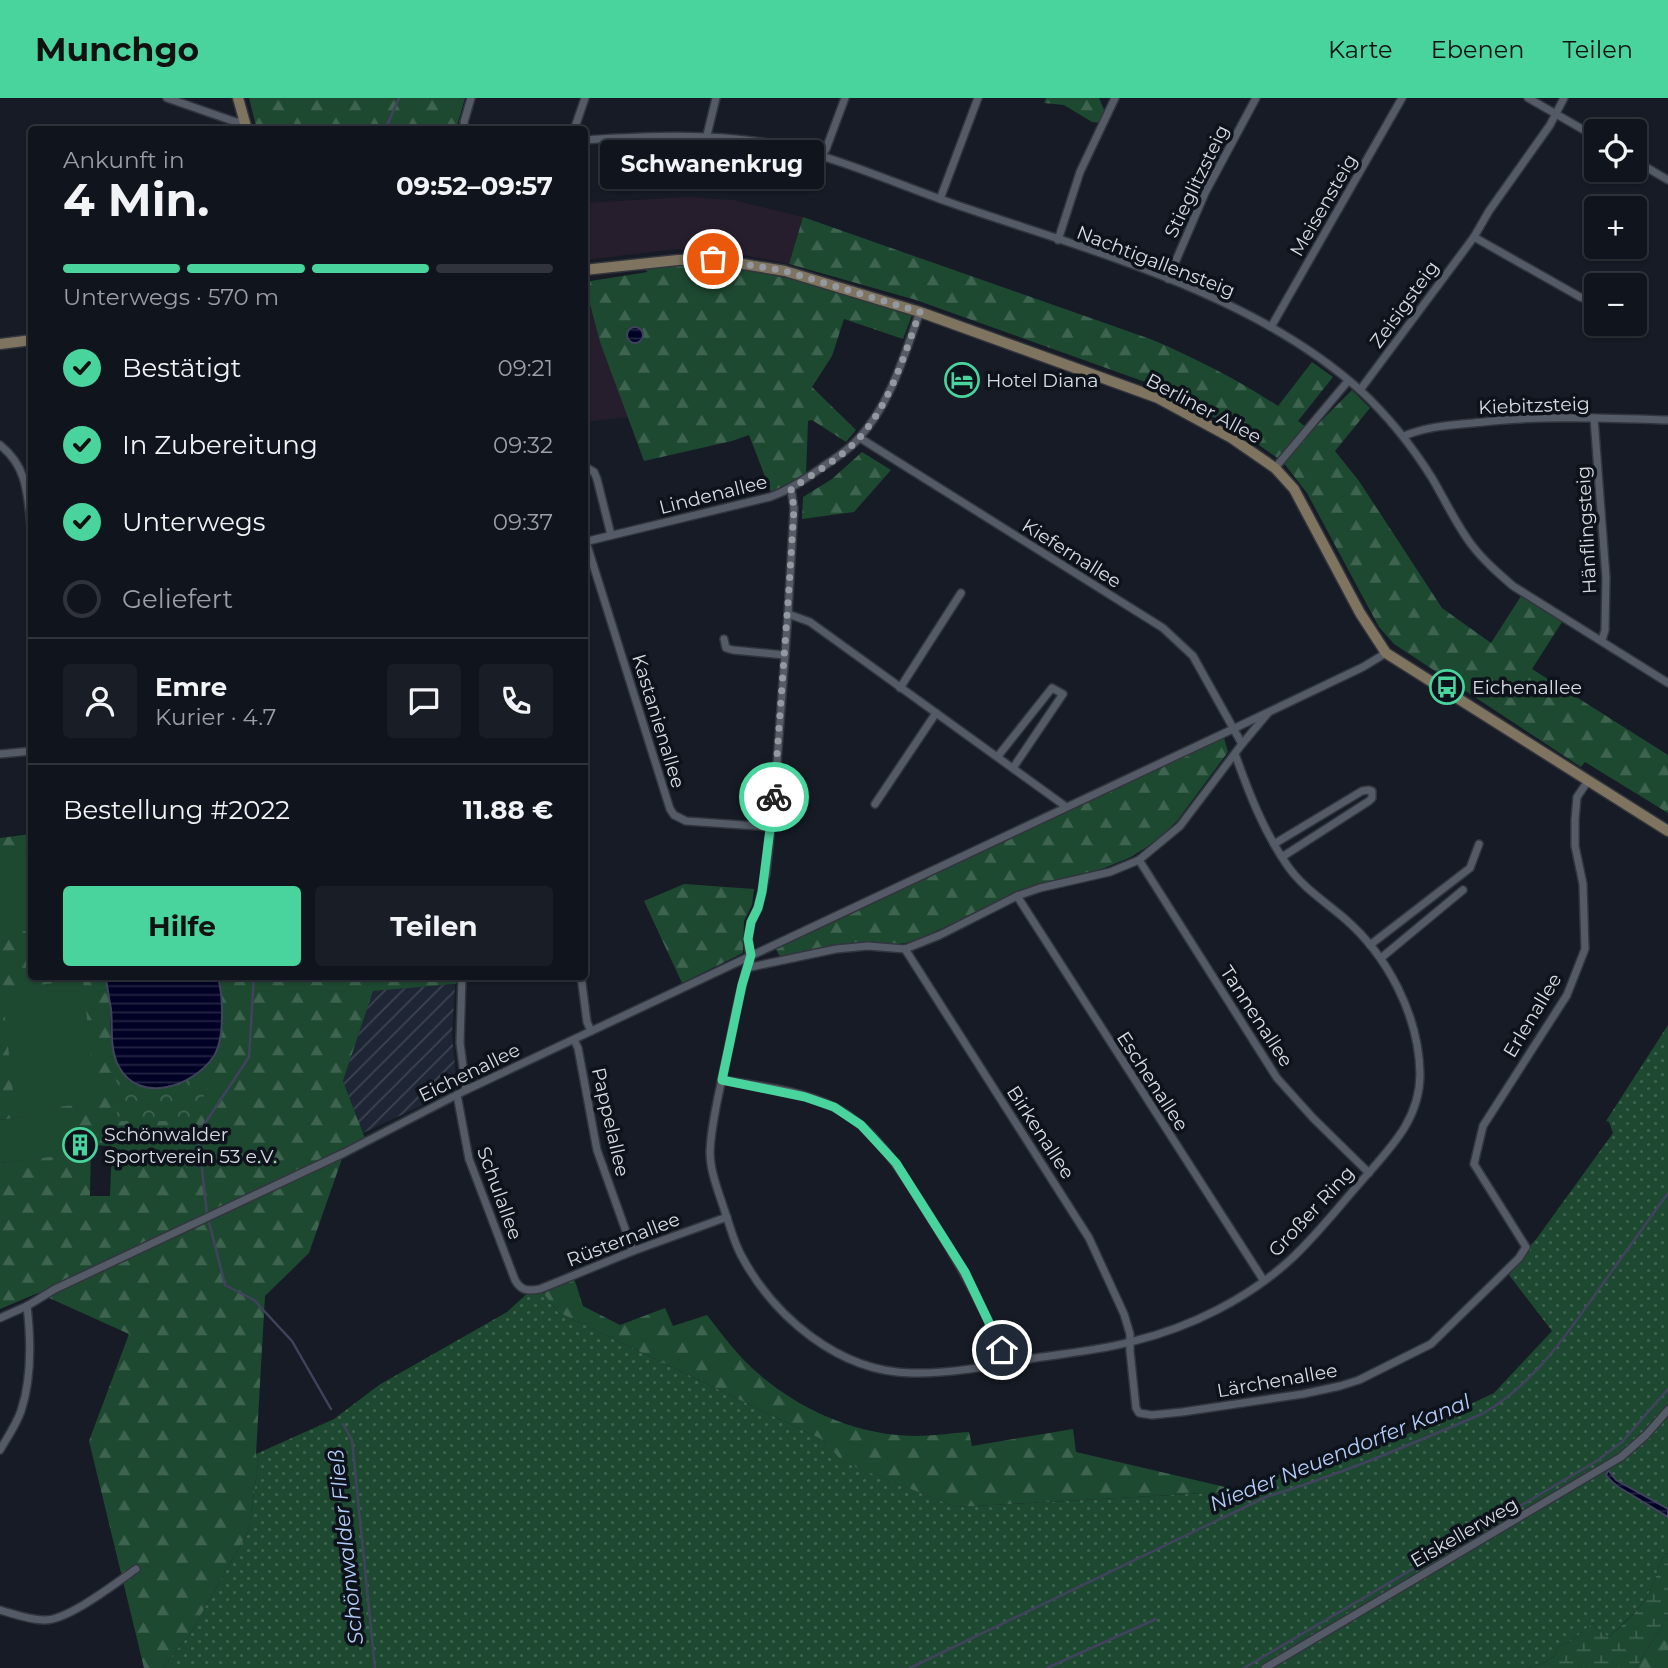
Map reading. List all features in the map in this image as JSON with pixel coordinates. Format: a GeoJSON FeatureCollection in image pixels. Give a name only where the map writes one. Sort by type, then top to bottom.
{"type":"FeatureCollection","features":[{"type":"Feature","properties":{"kind":"main road"},"geometry":{"type":"LineString","coordinates":[[238,98],[246,125]]}},
{"type":"Feature","properties":{"kind":"main road","name":"Berliner Allee"},"geometry":{"type":"LineString","coordinates":[[588,270],[688,259],[739,262],[809,278],[920,312],[1158,398],[1230,437],[1275,468],[1294,489],[1360,613],[1386,653],[1668,831]]}},
{"type":"Feature","properties":{"kind":"main road"},"geometry":{"type":"LineString","coordinates":[[0,345],[28,341]]}},
{"type":"Feature","properties":{"kind":"street"},"geometry":{"type":"LineString","coordinates":[[167,98],[246,125]]}},
{"type":"Feature","properties":{"kind":"street"},"geometry":{"type":"LineString","coordinates":[[464,126],[471,98]]}},
{"type":"Feature","properties":{"kind":"street"},"geometry":{"type":"LineString","coordinates":[[575,126],[585,98]]}},
{"type":"Feature","properties":{"kind":"street"},"geometry":{"type":"LineString","coordinates":[[707,135],[716,98]]}},
{"type":"Feature","properties":{"kind":"street"},"geometry":{"type":"LineString","coordinates":[[820,157],[826,149],[845,98]]}},
{"type":"Feature","properties":{"kind":"street"},"geometry":{"type":"LineString","coordinates":[[940,199],[978,98]]}},
{"type":"Feature","properties":{"kind":"street"},"geometry":{"type":"LineString","coordinates":[[1058,240],[1080,172],[1115,98]]}},
{"type":"Feature","properties":{"kind":"street","name":"Stieglitzsteig"},"geometry":{"type":"LineString","coordinates":[[1168,279],[1210,183],[1256,98]]}},
{"type":"Feature","properties":{"kind":"street","name":"Meisensteig"},"geometry":{"type":"LineString","coordinates":[[1271,327],[1402,98]]}},
{"type":"Feature","properties":{"kind":"street"},"geometry":{"type":"LineString","coordinates":[[1528,98],[1584,130]]}},
{"type":"Feature","properties":{"kind":"street","name":"Zeisigsteig"},"geometry":{"type":"LineString","coordinates":[[1360,390],[1474,237],[1489,211],[1550,125],[1564,98]]}},
{"type":"Feature","properties":{"kind":"street","name":"Nachtigallensteig"},"geometry":{"type":"LineString","coordinates":[[588,140],[707,135],[773,144],[820,157],[1058,240],[1168,279],[1233,307],[1312,353],[1360,390],[1404,436],[1471,543],[1513,586],[1668,683]]}},
{"type":"Feature","properties":{"kind":"street"},"geometry":{"type":"LineString","coordinates":[[1647,168],[1668,180]]}},
{"type":"Feature","properties":{"kind":"street"},"geometry":{"type":"LineString","coordinates":[[1474,237],[1584,298]]}},
{"type":"Feature","properties":{"kind":"street","name":"Lindenallee"},"geometry":{"type":"LineString","coordinates":[[588,541],[770,497],[791,489],[860,438],[891,388],[920,312]]}},
{"type":"Feature","properties":{"kind":"street"},"geometry":{"type":"LineString","coordinates":[[1275,468],[1348,381]]}},
{"type":"Feature","properties":{"kind":"street","name":"Hänflingsteig"},"geometry":{"type":"LineString","coordinates":[[1594,418],[1605,577],[1605,630],[1602,640]]}},
{"type":"Feature","properties":{"kind":"street","name":"Kiebitzsteig"},"geometry":{"type":"LineString","coordinates":[[1404,436],[1445,426],[1495,420],[1668,420]]}},
{"type":"Feature","properties":{"kind":"street","name":"Kiefernallee"},"geometry":{"type":"LineString","coordinates":[[860,438],[1163,628],[1193,656],[1233,729]]}},
{"type":"Feature","properties":{"kind":"street"},"geometry":{"type":"LineString","coordinates":[[0,445],[18,463],[23,473],[28,507]]}},
{"type":"Feature","properties":{"kind":"street"},"geometry":{"type":"LineString","coordinates":[[588,468],[594,472],[597,479],[611,535]]}},
{"type":"Feature","properties":{"kind":"street","name":"Großer Ring"},"geometry":{"type":"LineString","coordinates":[[791,489],[794,508],[788,614],[771,827],[762,892],[748,939],[751,955],[722,1080],[710,1154],[712,1172],[740,1253],[769,1296],[811,1338],[846,1357],[876,1368],[911,1373],[1007,1363],[1131,1342],[1187,1324],[1241,1297],[1289,1261],[1392,1149],[1405,1130],[1414,1109],[1420,1076],[1418,1053],[1401,995],[1381,958],[1370,945],[1347,920],[1311,892],[1288,867],[1255,812],[1235,754]]}},
{"type":"Feature","properties":{"kind":"street","name":"Kastanienallee"},"geometry":{"type":"LineString","coordinates":[[588,551],[670,809],[686,821],[771,827]]}},
{"type":"Feature","properties":{"kind":"street"},"geometry":{"type":"LineString","coordinates":[[900,688],[961,593]]}},
{"type":"Feature","properties":{"kind":"street"},"geometry":{"type":"LineString","coordinates":[[788,614],[810,622],[1065,806]]}},
{"type":"Feature","properties":{"kind":"street"},"geometry":{"type":"LineString","coordinates":[[724,639],[726,648],[733,650],[785,656]]}},
{"type":"Feature","properties":{"kind":"street","name":"Eichenallee"},"geometry":{"type":"LineString","coordinates":[[0,1318],[205,1217],[344,1153],[466,1090],[1233,729],[1363,667],[1386,653]]}},
{"type":"Feature","properties":{"kind":"street"},"geometry":{"type":"LineString","coordinates":[[998,756],[1052,688],[1063,694],[1013,768]]}},
{"type":"Feature","properties":{"kind":"street","name":"Eichenallee"},"geometry":{"type":"LineString","coordinates":[[751,955],[751,967],[836,948],[868,946],[905,949],[940,935],[1017,896],[1110,872],[1139,860],[1180,826],[1271,710]]}},
{"type":"Feature","properties":{"kind":"street"},"geometry":{"type":"LineString","coordinates":[[875,804],[936,713]]}},
{"type":"Feature","properties":{"kind":"street"},"geometry":{"type":"LineString","coordinates":[[1233,729],[1242,744]]}},
{"type":"Feature","properties":{"kind":"street"},"geometry":{"type":"LineString","coordinates":[[0,754],[28,751]]}},
{"type":"Feature","properties":{"kind":"street","name":"Erlenallee"},"geometry":{"type":"LineString","coordinates":[[1526,1247],[1474,1164],[1483,1126],[1567,995],[1585,949],[1583,884],[1575,846],[1575,820],[1577,797],[1588,781]]}},
{"type":"Feature","properties":{"kind":"street"},"geometry":{"type":"LineString","coordinates":[[1274,844],[1362,791],[1372,791],[1369,801],[1282,857]]}},
{"type":"Feature","properties":{"kind":"street"},"geometry":{"type":"LineString","coordinates":[[1370,945],[1470,868],[1479,844]]}},
{"type":"Feature","properties":{"kind":"street","name":"Tannenallee"},"geometry":{"type":"LineString","coordinates":[[1139,860],[1277,1077],[1313,1118],[1369,1173]]}},
{"type":"Feature","properties":{"kind":"street"},"geometry":{"type":"LineString","coordinates":[[1381,958],[1463,890]]}},
{"type":"Feature","properties":{"kind":"street","name":"Eschenallee"},"geometry":{"type":"LineString","coordinates":[[1017,896],[1264,1281]]}},
{"type":"Feature","properties":{"kind":"street","name":"Birkenallee"},"geometry":{"type":"LineString","coordinates":[[905,949],[1089,1238],[1124,1314],[1131,1342]]}},
{"type":"Feature","properties":{"kind":"street"},"geometry":{"type":"LineString","coordinates":[[462,980],[460,1043],[466,1090]]}},
{"type":"Feature","properties":{"kind":"street"},"geometry":{"type":"LineString","coordinates":[[582,980],[587,1022],[591,1031]]}},
{"type":"Feature","properties":{"kind":"street","name":"Pappelallee"},"geometry":{"type":"LineString","coordinates":[[574,1040],[578,1048],[597,1150],[634,1251]]}},
{"type":"Feature","properties":{"kind":"street"},"geometry":{"type":"LineString","coordinates":[[722,1080],[805,1097],[834,1107],[850,1116],[881,1145],[896,1163],[965,1272],[1007,1363]]}},
{"type":"Feature","properties":{"kind":"street","name":"Schulallee"},"geometry":{"type":"LineString","coordinates":[[457,1095],[469,1159],[518,1286],[530,1291]]}},
{"type":"Feature","properties":{"kind":"street","name":"Rüsternallee"},"geometry":{"type":"LineString","coordinates":[[530,1291],[727,1217]]}},
{"type":"Feature","properties":{"kind":"street","name":"Lärchenallee"},"geometry":{"type":"LineString","coordinates":[[1131,1342],[1136,1408],[1143,1415],[1182,1412],[1340,1386],[1431,1344],[1519,1258],[1526,1247]]}},
{"type":"Feature","properties":{"kind":"street"},"geometry":{"type":"LineString","coordinates":[[0,1450],[20,1412],[27,1387],[30,1334],[27,1306]]}},
{"type":"Feature","properties":{"kind":"street","name":"Eiskellerweg"},"geometry":{"type":"LineString","coordinates":[[1265,1668],[1621,1457],[1646,1435],[1668,1410]]}},
{"type":"Feature","properties":{"kind":"street"},"geometry":{"type":"LineString","coordinates":[[0,1610],[31,1619],[55,1619],[136,1569]]}},
{"type":"Feature","properties":{"kind":"shaded area"},"geometry":{"type":"Polygon","coordinates":[[[688,197],[733,200],[803,217],[789,264],[729,252],[676,249],[588,260],[588,203],[688,197]]]}},
{"type":"Feature","properties":{"kind":"shaded area"},"geometry":{"type":"Polygon","coordinates":[[[588,298],[600,342],[629,417],[588,422],[588,298]]]}},
{"type":"Feature","properties":{"kind":"shaded area"},"geometry":{"type":"Polygon","coordinates":[[[455,984],[452,1034],[457,1089],[363,1133],[343,1081],[373,991],[455,984]]]}},
{"type":"Feature","properties":{"kind":"green space"},"geometry":{"type":"Polygon","coordinates":[[[249,98],[465,98],[457,126],[256,126],[249,98]]]}},
{"type":"Feature","properties":{"kind":"green space"},"geometry":{"type":"Polygon","coordinates":[[[1046,98],[1099,98],[1106,114],[1100,123],[1092,122],[1064,105],[1044,103],[1046,98]]]}},
{"type":"Feature","properties":{"kind":"green space"},"geometry":{"type":"Polygon","coordinates":[[[803,217],[1153,340],[1217,370],[1278,406],[1312,362],[1333,377],[1298,421],[1311,431],[1352,390],[1370,408],[1335,451],[1359,481],[1442,608],[1491,643],[1521,596],[1562,622],[1532,669],[1668,755],[1668,813],[1585,762],[1581,767],[1394,644],[1379,627],[1307,493],[1283,462],[1259,445],[1217,419],[1148,383],[916,300],[789,264],[803,217]]]}},
{"type":"Feature","properties":{"kind":"green space"},"geometry":{"type":"Polygon","coordinates":[[[677,265],[732,267],[796,280],[912,315],[903,339],[844,319],[832,356],[812,387],[856,430],[846,442],[812,420],[808,421],[806,474],[771,492],[749,435],[644,461],[600,342],[588,297],[588,281],[648,272],[642,268],[677,265]]]}},
{"type":"Feature","properties":{"kind":"green space"},"geometry":{"type":"Polygon","coordinates":[[[862,452],[891,470],[854,512],[802,519],[803,497],[832,479],[862,452]]]}},
{"type":"Feature","properties":{"kind":"green space"},"geometry":{"type":"Polygon","coordinates":[[[1224,738],[1228,752],[1177,821],[1156,841],[1131,857],[1102,869],[1034,885],[915,941],[900,944],[838,944],[780,957],[776,949],[1224,738]]]}},
{"type":"Feature","properties":{"kind":"green space"},"geometry":{"type":"Polygon","coordinates":[[[28,834],[28,980],[106,980],[112,1042],[128,1080],[142,1093],[171,1088],[195,1075],[220,996],[218,980],[463,980],[455,984],[373,991],[343,1081],[366,1141],[344,1153],[309,1253],[265,1296],[256,1454],[258,1463],[249,1530],[190,1634],[162,1668],[144,1668],[89,1441],[129,1334],[38,1293],[0,1309],[0,1163],[67,1154],[62,1112],[0,1120],[0,838],[28,834]],[[91,1145],[90,1196],[110,1196],[112,1146],[91,1145]]]}},
{"type":"Feature","properties":{"kind":"green space"},"geometry":{"type":"Polygon","coordinates":[[[28,848],[28,930],[0,935],[0,853],[28,848]]]}},
{"type":"Feature","properties":{"kind":"green space"},"geometry":{"type":"Polygon","coordinates":[[[684,884],[754,889],[752,905],[744,921],[743,953],[682,983],[644,901],[684,884]]]}},
{"type":"Feature","properties":{"kind":"green space"},"geometry":{"type":"Polygon","coordinates":[[[83,980],[96,1103],[15,1111],[2,989],[83,980]]]}},
{"type":"Feature","properties":{"kind":"green space"},"geometry":{"type":"Polygon","coordinates":[[[1668,1025],[1668,1406],[1617,1463],[1643,1444],[1668,1415],[1668,1509],[1616,1480],[1608,1470],[1617,1486],[1668,1517],[1668,1553],[1661,1560],[1644,1601],[1609,1637],[1597,1630],[1593,1623],[1570,1642],[1557,1647],[1556,1655],[1544,1663],[1526,1668],[162,1668],[190,1634],[249,1530],[258,1463],[256,1454],[334,1419],[379,1385],[507,1312],[530,1291],[540,1289],[558,1312],[823,1440],[844,1462],[956,1507],[1242,1491],[1267,1478],[1339,1458],[1364,1447],[1388,1443],[1494,1393],[1552,1331],[1509,1275],[1613,1133],[1606,1121],[1668,1025]]]}},
{"type":"Feature","properties":{"kind":"green space"},"geometry":{"type":"Polygon","coordinates":[[[195,1075],[211,1079],[193,1121],[117,1121],[116,1077],[156,1088],[173,1085],[195,1075]]]}},
{"type":"Feature","properties":{"kind":"green space"},"geometry":{"type":"Polygon","coordinates":[[[63,1111],[67,1155],[0,1163],[0,1120],[63,1111]]]}},
{"type":"Feature","properties":{"kind":"green space"},"geometry":{"type":"Polygon","coordinates":[[[573,1275],[583,1306],[620,1325],[665,1308],[673,1326],[707,1315],[758,1374],[798,1402],[843,1423],[891,1434],[922,1436],[969,1432],[972,1446],[1073,1429],[1076,1452],[1242,1491],[956,1507],[843,1462],[823,1440],[558,1312],[540,1289],[573,1275]]]}},
{"type":"Feature","properties":{"kind":"green space"},"geometry":{"type":"Polygon","coordinates":[[[1668,1553],[1668,1615],[1636,1668],[1526,1668],[1544,1663],[1556,1655],[1557,1647],[1570,1642],[1593,1623],[1597,1630],[1609,1637],[1644,1601],[1661,1560],[1668,1553]]]}},
{"type":"Feature","properties":{"kind":"green space"},"geometry":{"type":"Polygon","coordinates":[[[1668,1615],[1668,1668],[1636,1668],[1668,1615]]]}},
{"type":"Feature","properties":{"kind":"water"},"geometry":{"type":"Polygon","coordinates":[[[632,327],[638,327],[643,335],[641,341],[632,343],[627,338],[627,332],[632,327]]]}},
{"type":"Feature","properties":{"kind":"water"},"geometry":{"type":"Polygon","coordinates":[[[106,980],[218,980],[222,1017],[218,1048],[205,1067],[181,1083],[167,1087],[140,1086],[128,1079],[116,1060],[106,980]]]}},
{"type":"Feature","properties":{"kind":"water"},"geometry":{"type":"Polygon","coordinates":[[[1608,1470],[1616,1480],[1668,1509],[1668,1517],[1617,1486],[1606,1476],[1608,1470]]]}},
{"type":"Feature","properties":{"kind":"waterway","name":"Schönwalder Fließ"},"geometry":{"type":"LineString","coordinates":[[387,126],[399,98]]}},
{"type":"Feature","properties":{"kind":"waterway","name":"Schönwalder Fließ"},"geometry":{"type":"LineString","coordinates":[[254,980],[249,1057],[198,1134],[207,1214],[225,1285],[254,1300],[292,1341],[331,1409]]}},
{"type":"Feature","properties":{"kind":"waterway","name":"Nieder Neuendorfer Kanal"},"geometry":{"type":"LineString","coordinates":[[910,1668],[1266,1497],[1348,1469],[1482,1414],[1517,1389],[1547,1359],[1668,1193]]}},
{"type":"Feature","properties":{"kind":"waterway"},"geometry":{"type":"LineString","coordinates":[[1244,1668],[1595,1462],[1622,1442],[1668,1389]]}},
{"type":"Feature","properties":{"kind":"waterway","name":"Schönwalder Fließ"},"geometry":{"type":"LineString","coordinates":[[343,1424],[352,1440],[375,1668]]}},
{"type":"Feature","properties":{"kind":"waterway"},"geometry":{"type":"LineString","coordinates":[[1047,1668],[1156,1619]]}},
{"type":"Feature","properties":{"kind":"way so far"},"geometry":{"type":"LineString","coordinates":[[713,259],[785,271],[920,312],[891,388],[860,438],[791,489],[794,508],[774,797]]}},
{"type":"Feature","properties":{"kind":"place","name":"Schwanenkrug"},"geometry":{"type":"Point","coordinates":[713,259]}},
{"type":"Feature","properties":{"kind":"place","name":"Hotel Diana"},"geometry":{"type":"Point","coordinates":[962,380]}},
{"type":"Feature","properties":{"kind":"place","name":"Eichenallee"},"geometry":{"type":"Point","coordinates":[1447,687]}},
{"type":"Feature","properties":{"kind":"place","name":"Schönwalder Sportverein 53 e.V."},"geometry":{"type":"Point","coordinates":[80,1145]}},
{"type":"Feature","properties":{"kind":"route"},"geometry":{"type":"LineString","coordinates":[[774,797],[762,892],[748,939],[751,955],[722,1080],[805,1097],[834,1107],[861,1125],[896,1163],[965,1272],[1002,1350]]}}]}
